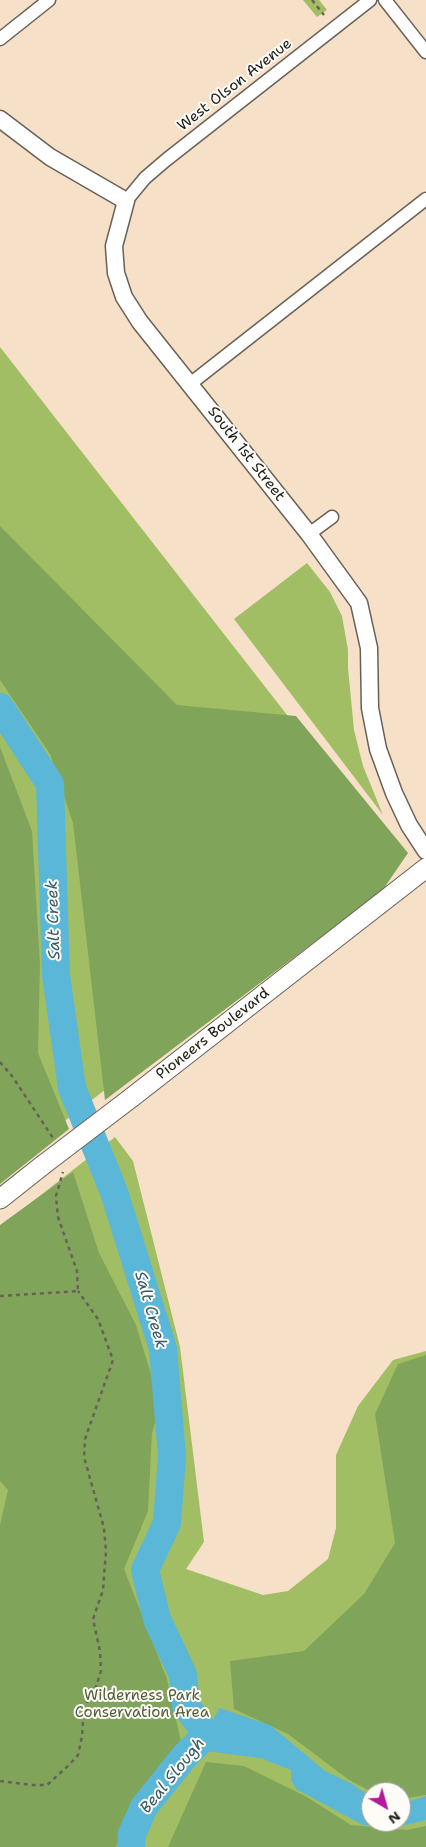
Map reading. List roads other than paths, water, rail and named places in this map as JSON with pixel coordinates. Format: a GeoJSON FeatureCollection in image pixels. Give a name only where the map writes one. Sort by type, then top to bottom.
{"type":"FeatureCollection","features":[{"type":"Feature","properties":{"kind":"main road","name":"Pioneers Boulevard"},"geometry":{"type":"LineString","coordinates":[[0,1198],[426,868]]}},
{"type":"Feature","properties":{"kind":"street"},"geometry":{"type":"LineString","coordinates":[[0,39],[49,0]]}},
{"type":"Feature","properties":{"kind":"street","name":"West Olson Avenue"},"geometry":{"type":"LineString","coordinates":[[126,200],[145,178],[166,160],[370,0]]}},
{"type":"Feature","properties":{"kind":"street"},"geometry":{"type":"LineString","coordinates":[[385,0],[426,52]]}},
{"type":"Feature","properties":{"kind":"street"},"geometry":{"type":"LineString","coordinates":[[0,119],[50,157],[126,200]]}},
{"type":"Feature","properties":{"kind":"street"},"geometry":{"type":"LineString","coordinates":[[190,384],[426,199]]}},
{"type":"Feature","properties":{"kind":"street","name":"South 1st Street"},"geometry":{"type":"LineString","coordinates":[[126,200],[114,246],[116,273],[124,297],[140,322],[309,534],[359,603],[369,648],[370,708],[378,749],[394,794],[409,825],[426,851]]}},
{"type":"Feature","properties":{"kind":"street"},"geometry":{"type":"LineString","coordinates":[[309,534],[332,517]]}},
{"type":"Feature","properties":{"kind":"water"},"geometry":{"type":"Polygon","coordinates":[[[219,1708],[270,1725],[325,1771],[361,1790],[361,1824],[296,1789],[291,1780],[291,1770],[260,1758],[206,1751],[207,1734],[219,1708]]]}},
{"type":"Feature","properties":{"kind":"water"},"geometry":{"type":"Polygon","coordinates":[[[426,1796],[426,1820],[411,1824],[411,1801],[426,1796]]]}},
{"type":"Feature","properties":{"kind":"waterway","name":"Salt Creek"},"geometry":{"type":"LineString","coordinates":[[0,707],[50,784],[56,975],[72,1088],[114,1192],[163,1349],[172,1456],[167,1523],[145,1570],[157,1619],[183,1675],[186,1706],[207,1734],[245,1738]]}},
{"type":"Feature","properties":{"kind":"waterway","name":"Beal Slough"},"geometry":{"type":"LineString","coordinates":[[131,1847],[132,1834],[144,1807],[184,1757],[207,1734]]}},
{"type":"Feature","properties":{"kind":"park label","name":"Wilderness Park Conservation Area"},"geometry":{"type":"Point","coordinates":[142,1704]}}]}
